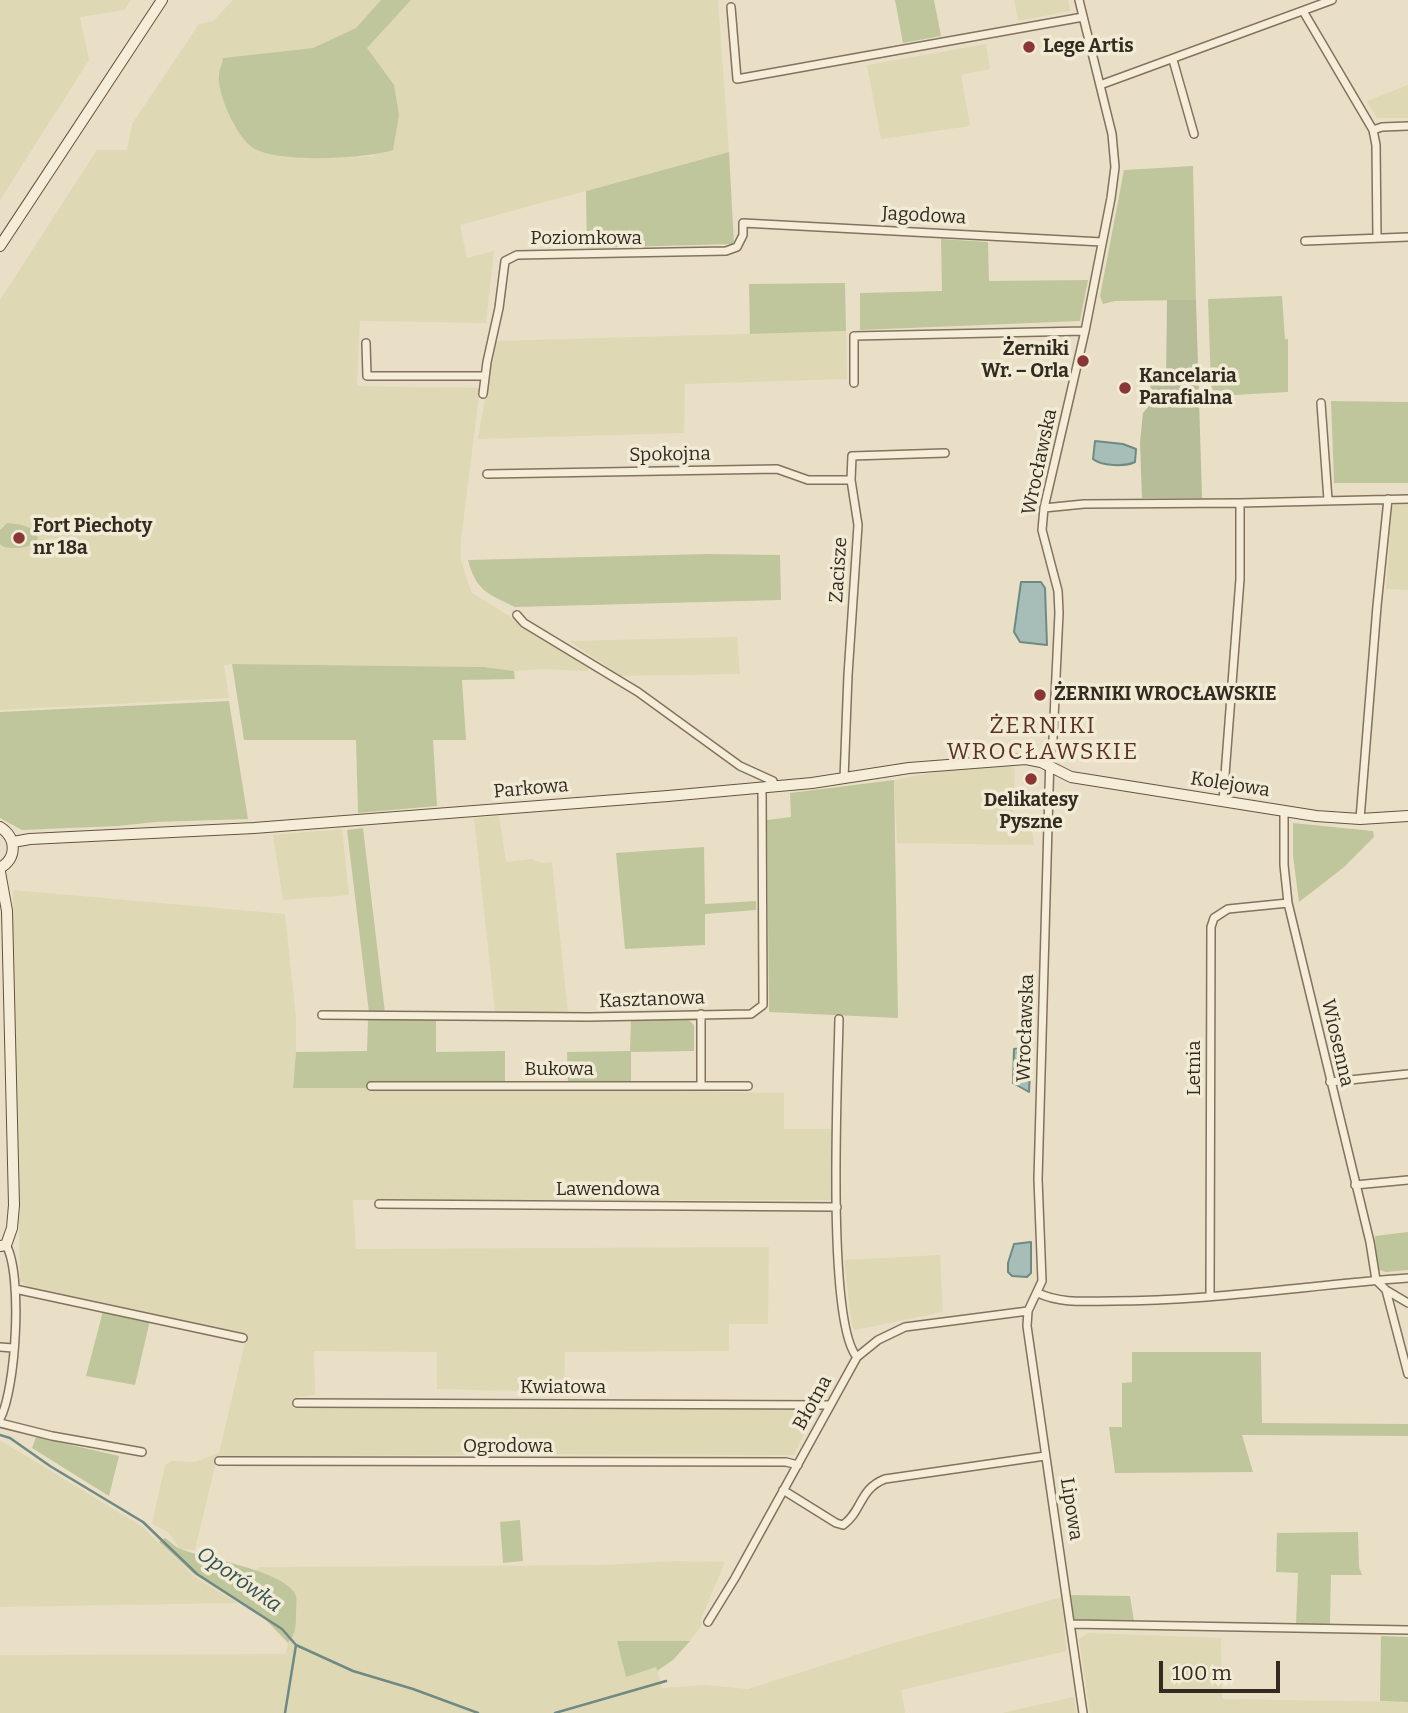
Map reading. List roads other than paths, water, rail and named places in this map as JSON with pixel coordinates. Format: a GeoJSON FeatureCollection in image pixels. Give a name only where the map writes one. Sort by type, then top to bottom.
{"type":"FeatureCollection","features":[{"type":"Feature","properties":{"kind":"street"},"geometry":{"type":"LineString","coordinates":[[0,246],[162,0]]}},
{"type":"Feature","properties":{"kind":"street","name":"Wrocławska"},"geometry":{"type":"LineString","coordinates":[[1028,1311],[1042,1281],[1038,1179],[1050,767],[1059,613],[1058,591],[1042,530],[1044,508],[1085,331],[1115,167],[1112,134],[1079,0]]}},
{"type":"Feature","properties":{"kind":"street"},"geometry":{"type":"LineString","coordinates":[[1100,85],[1332,0]]}},
{"type":"Feature","properties":{"kind":"street"},"geometry":{"type":"LineString","coordinates":[[731,8],[737,79],[1083,17]]}},
{"type":"Feature","properties":{"kind":"street"},"geometry":{"type":"LineString","coordinates":[[1303,11],[1373,130],[1376,145],[1377,237]]}},
{"type":"Feature","properties":{"kind":"street"},"geometry":{"type":"LineString","coordinates":[[1173,60],[1194,134]]}},
{"type":"Feature","properties":{"kind":"street"},"geometry":{"type":"LineString","coordinates":[[1373,130],[1382,127],[1408,127]]}},
{"type":"Feature","properties":{"kind":"street","name":"Jagodowa"},"geometry":{"type":"LineString","coordinates":[[743,223],[1102,242]]}},
{"type":"Feature","properties":{"kind":"street","name":"Poziomkowa"},"geometry":{"type":"LineString","coordinates":[[482,394],[505,261],[509,257],[726,251],[737,247],[743,235],[743,223]]}},
{"type":"Feature","properties":{"kind":"street"},"geometry":{"type":"LineString","coordinates":[[1305,241],[1408,237]]}},
{"type":"Feature","properties":{"kind":"street"},"geometry":{"type":"LineString","coordinates":[[854,383],[855,336],[1085,331]]}},
{"type":"Feature","properties":{"kind":"street"},"geometry":{"type":"LineString","coordinates":[[366,343],[367,376],[485,376]]}},
{"type":"Feature","properties":{"kind":"street"},"geometry":{"type":"LineString","coordinates":[[1321,403],[1328,500]]}},
{"type":"Feature","properties":{"kind":"street"},"geometry":{"type":"LineString","coordinates":[[851,480],[852,456],[945,453]]}},
{"type":"Feature","properties":{"kind":"street","name":"Spokojna"},"geometry":{"type":"LineString","coordinates":[[487,474],[777,469],[808,480],[851,480]]}},
{"type":"Feature","properties":{"kind":"street","name":"Zacisze"},"geometry":{"type":"LineString","coordinates":[[844,779],[858,525],[851,480]]}},
{"type":"Feature","properties":{"kind":"street"},"geometry":{"type":"LineString","coordinates":[[1360,819],[1388,499]]}},
{"type":"Feature","properties":{"kind":"street"},"geometry":{"type":"LineString","coordinates":[[1044,508],[1084,504],[1408,499]]}},
{"type":"Feature","properties":{"kind":"street"},"geometry":{"type":"LineString","coordinates":[[1223,801],[1240,579],[1241,503]]}},
{"type":"Feature","properties":{"kind":"street"},"geometry":{"type":"LineString","coordinates":[[517,615],[524,623],[638,692],[740,766],[773,781],[775,786]]}},
{"type":"Feature","properties":{"kind":"street","name":"Parkowa"},"geometry":{"type":"LineString","coordinates":[[13,842],[39,838],[254,828],[762,788],[844,779],[909,768],[1020,759],[1033,759],[1050,767]]}},
{"type":"Feature","properties":{"kind":"street","name":"Kolejowa"},"geometry":{"type":"LineString","coordinates":[[1050,767],[1071,777],[1284,811],[1360,819],[1408,816]]}},
{"type":"Feature","properties":{"kind":"street","name":"Kasztanowa"},"geometry":{"type":"LineString","coordinates":[[322,1015],[589,1017],[751,1014],[763,1005],[762,788]]}},
{"type":"Feature","properties":{"kind":"street","name":"Wiosenna"},"geometry":{"type":"LineString","coordinates":[[1284,811],[1284,865],[1289,904],[1370,1242],[1376,1280]]}},
{"type":"Feature","properties":{"kind":"street"},"geometry":{"type":"LineString","coordinates":[[0,827],[13,842],[12,856],[0,870],[7,911],[5,1101],[14,1205],[12,1228],[3,1246],[14,1265],[15,1289],[10,1388],[0,1421],[52,1436],[142,1452]]}},
{"type":"Feature","properties":{"kind":"street","name":"Letnia"},"geometry":{"type":"LineString","coordinates":[[1210,1296],[1211,928],[1214,918],[1228,909],[1289,904]]}},
{"type":"Feature","properties":{"kind":"street"},"geometry":{"type":"LineString","coordinates":[[701,1014],[701,1086]]}},
{"type":"Feature","properties":{"kind":"street"},"geometry":{"type":"LineString","coordinates":[[839,1019],[837,1207],[844,1319],[851,1350],[857,1357]]}},
{"type":"Feature","properties":{"kind":"street"},"geometry":{"type":"LineString","coordinates":[[1330,1082],[1408,1074]]}},
{"type":"Feature","properties":{"kind":"street","name":"Bukowa"},"geometry":{"type":"LineString","coordinates":[[371,1086],[748,1086]]}},
{"type":"Feature","properties":{"kind":"street"},"geometry":{"type":"LineString","coordinates":[[1356,1185],[1408,1180]]}},
{"type":"Feature","properties":{"kind":"street","name":"Lawendowa"},"geometry":{"type":"LineString","coordinates":[[379,1204],[837,1207]]}},
{"type":"Feature","properties":{"kind":"street"},"geometry":{"type":"LineString","coordinates":[[1038,1293],[1058,1300],[1090,1301],[1210,1296],[1408,1278]]}},
{"type":"Feature","properties":{"kind":"street"},"geometry":{"type":"LineString","coordinates":[[1376,1280],[1408,1303]]}},
{"type":"Feature","properties":{"kind":"street"},"geometry":{"type":"LineString","coordinates":[[15,1289],[243,1338]]}},
{"type":"Feature","properties":{"kind":"street"},"geometry":{"type":"LineString","coordinates":[[1387,1290],[1408,1374]]}},
{"type":"Feature","properties":{"kind":"street","name":"Błotna"},"geometry":{"type":"LineString","coordinates":[[708,1622],[857,1357],[878,1340],[905,1327],[1028,1311]]}},
{"type":"Feature","properties":{"kind":"street","name":"Lipowa"},"geometry":{"type":"LineString","coordinates":[[1028,1311],[1029,1347],[1083,1713]]}},
{"type":"Feature","properties":{"kind":"street"},"geometry":{"type":"LineString","coordinates":[[0,1347],[13,1348]]}},
{"type":"Feature","properties":{"kind":"street","name":"Kwiatowa"},"geometry":{"type":"LineString","coordinates":[[297,1403],[830,1405]]}},
{"type":"Feature","properties":{"kind":"street"},"geometry":{"type":"LineString","coordinates":[[783,1490],[836,1523],[844,1525],[875,1483],[886,1479],[1045,1456]]}},
{"type":"Feature","properties":{"kind":"street","name":"Ogrodowa"},"geometry":{"type":"LineString","coordinates":[[219,1461],[786,1462],[798,1465]]}},
{"type":"Feature","properties":{"kind":"street"},"geometry":{"type":"LineString","coordinates":[[1071,1624],[1408,1630]]}},
{"type":"Feature","properties":{"kind":"water"},"geometry":{"type":"Polygon","coordinates":[[[1095,441],[1123,444],[1136,449],[1135,462],[1113,465],[1093,459],[1095,441]]]}},
{"type":"Feature","properties":{"kind":"water"},"geometry":{"type":"Polygon","coordinates":[[[1021,582],[1041,582],[1045,588],[1047,645],[1020,642],[1014,632],[1021,582]]]}},
{"type":"Feature","properties":{"kind":"water"},"geometry":{"type":"Polygon","coordinates":[[[1031,1047],[1029,1092],[1013,1083],[1014,1049],[1031,1047]]]}},
{"type":"Feature","properties":{"kind":"water"},"geometry":{"type":"Polygon","coordinates":[[[1031,1242],[1031,1273],[1027,1277],[1012,1276],[1008,1272],[1008,1263],[1014,1244],[1031,1242]]]}},
{"type":"Feature","properties":{"kind":"waterway","name":"Oporówka"},"geometry":{"type":"LineString","coordinates":[[0,1435],[10,1438],[50,1466],[143,1522],[197,1574],[282,1629],[296,1645],[353,1671],[478,1713]]}},
{"type":"Feature","properties":{"kind":"waterway"},"geometry":{"type":"LineString","coordinates":[[285,1713],[296,1645]]}},
{"type":"Feature","properties":{"kind":"waterway","name":"Oporówka"},"geometry":{"type":"LineString","coordinates":[[555,1713],[666,1681]]}},
{"type":"Feature","properties":{"kind":"place","name":"Lege Artis"},"geometry":{"type":"Point","coordinates":[1029,47]}},
{"type":"Feature","properties":{"kind":"place","name":"Żerniki Wr. – Orla"},"geometry":{"type":"Point","coordinates":[1083,361]}},
{"type":"Feature","properties":{"kind":"place","name":"Kancelaria Parafialna"},"geometry":{"type":"Point","coordinates":[1125,388]}},
{"type":"Feature","properties":{"kind":"place","name":"Fort Piechoty nr 18a"},"geometry":{"type":"Point","coordinates":[19,538]}},
{"type":"Feature","properties":{"kind":"place","name":"ŻERNIKI WROCŁAWSKIE"},"geometry":{"type":"Point","coordinates":[1040,695]}},
{"type":"Feature","properties":{"kind":"place","name":"Delikatesy Pyszne"},"geometry":{"type":"Point","coordinates":[1031,779]}},
{"type":"Feature","properties":{"kind":"district","name":"ŻERNIKI WROCŁAWSKIE"},"geometry":{"type":"Point","coordinates":[1043,740]}}]}
